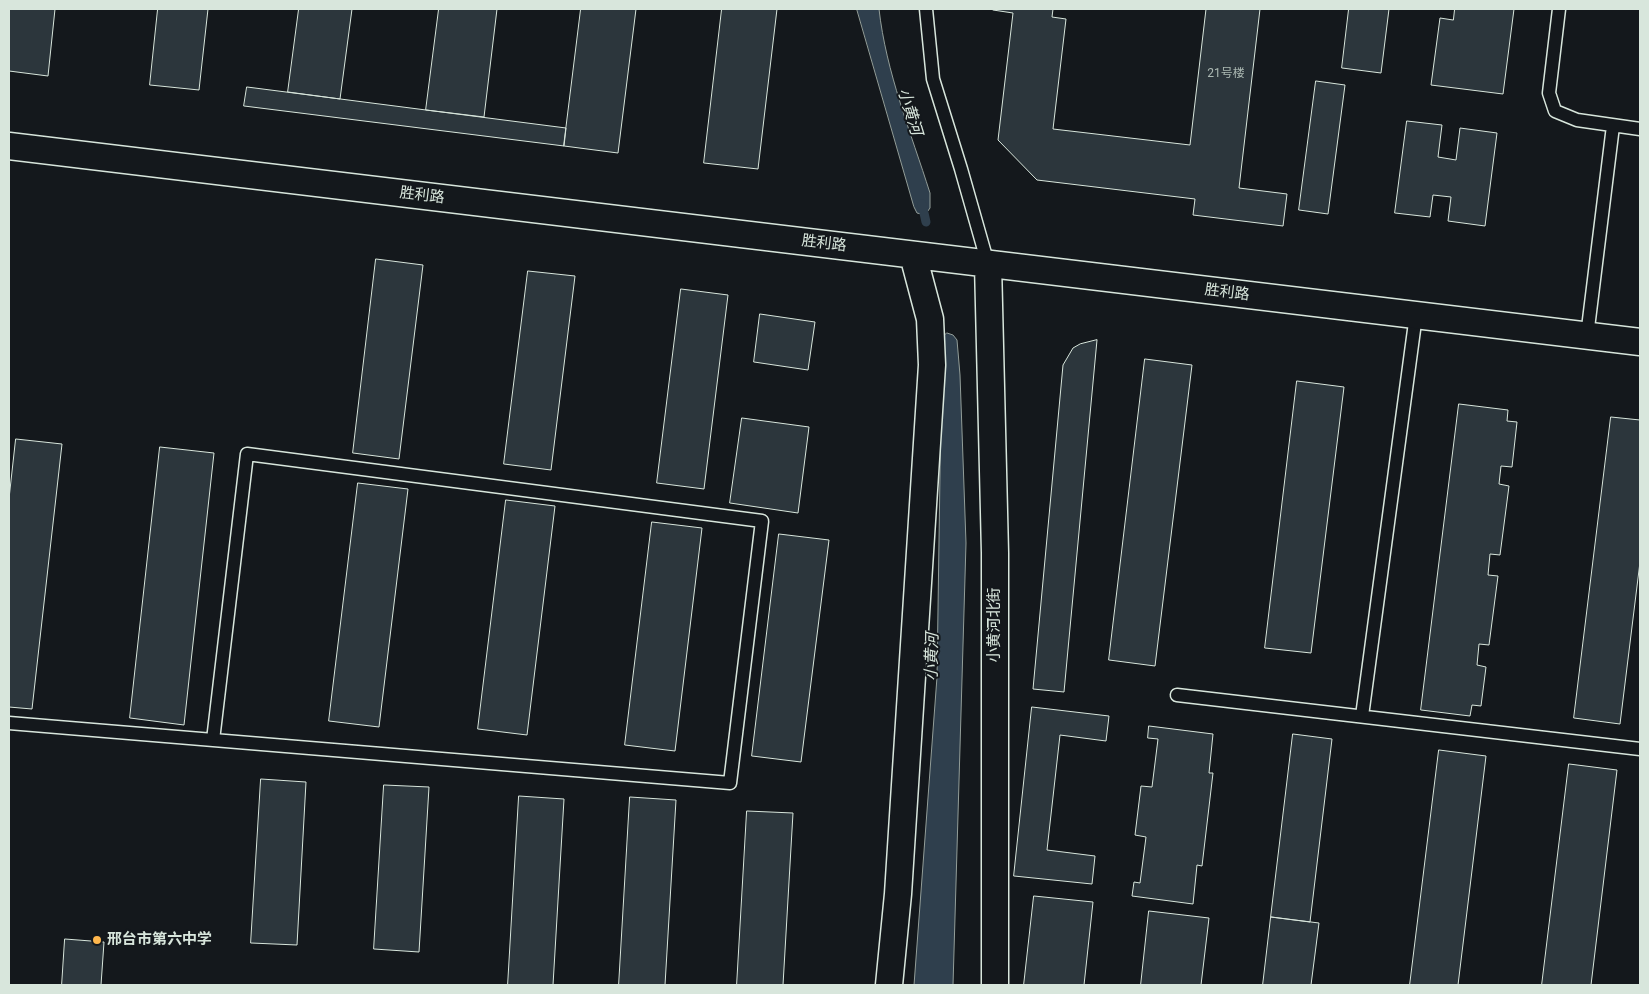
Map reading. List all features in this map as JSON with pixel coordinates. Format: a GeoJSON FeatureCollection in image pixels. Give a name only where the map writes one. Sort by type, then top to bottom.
{"type":"FeatureCollection","features":[{"type":"Feature","properties":{"kind":"street","name":"胜利路"},"geometry":{"type":"LineString","coordinates":[[9,146],[1640,342]]}},
{"type":"Feature","properties":{"kind":"street"},"geometry":{"type":"LineString","coordinates":[[889,985],[898,894],[932,365],[930,319],[913,255]]}},
{"type":"Feature","properties":{"kind":"street","name":"小黄河北街"},"geometry":{"type":"LineString","coordinates":[[988,264],[995,553],[995,985]]}},
{"type":"Feature","properties":{"kind":"lane"},"geometry":{"type":"LineString","coordinates":[[926,9],[933,79],[988,264]]}},
{"type":"Feature","properties":{"kind":"lane"},"geometry":{"type":"LineString","coordinates":[[1559,9],[1548,93],[1555,111],[1577,120],[1640,129]]}},
{"type":"Feature","properties":{"kind":"lane"},"geometry":{"type":"LineString","coordinates":[[1587,336],[1613,126]]}},
{"type":"Feature","properties":{"kind":"lane"},"geometry":{"type":"LineString","coordinates":[[1362,716],[1416,315]]}},
{"type":"Feature","properties":{"kind":"lane"},"geometry":{"type":"LineString","coordinates":[[9,723],[213,740],[730,783],[762,521],[247,454],[213,740]]}},
{"type":"Feature","properties":{"kind":"lane"},"geometry":{"type":"LineString","coordinates":[[1177,695],[1640,749]]}},
{"type":"Feature","properties":{"kind":"water"},"geometry":{"type":"Polygon","coordinates":[[[857,9],[879,9],[882,33],[893,79],[930,193],[930,208],[925,215],[917,213],[914,207],[857,9]]]}},
{"type":"Feature","properties":{"kind":"water"},"geometry":{"type":"Polygon","coordinates":[[[947,333],[953,335],[957,340],[966,543],[953,985],[914,985],[937,677],[942,338],[947,333]]]}},
{"type":"Feature","properties":{"kind":"building"},"geometry":{"type":"Polygon","coordinates":[[[9,9],[55,9],[48,76],[9,71],[9,9]]]}},
{"type":"Feature","properties":{"kind":"building"},"geometry":{"type":"Polygon","coordinates":[[[158,9],[208,9],[199,90],[150,85],[158,9]]]}},
{"type":"Feature","properties":{"kind":"building"},"geometry":{"type":"Polygon","coordinates":[[[299,9],[352,9],[340,99],[288,92],[299,9]]]}},
{"type":"Feature","properties":{"kind":"building"},"geometry":{"type":"Polygon","coordinates":[[[439,9],[497,9],[484,117],[426,110],[439,9]]]}},
{"type":"Feature","properties":{"kind":"building"},"geometry":{"type":"Polygon","coordinates":[[[581,9],[636,9],[618,153],[564,146],[581,9]]]}},
{"type":"Feature","properties":{"kind":"building"},"geometry":{"type":"Polygon","coordinates":[[[722,9],[777,9],[758,169],[704,163],[722,9]]]}},
{"type":"Feature","properties":{"kind":"building"},"geometry":{"type":"Polygon","coordinates":[[[993,9],[1053,9],[1052,17],[1066,19],[1053,129],[1190,145],[1206,9],[1260,9],[1239,188],[1287,194],[1283,226],[1193,215],[1195,199],[1037,180],[998,140],[1013,13],[993,9]]]}},
{"type":"Feature","properties":{"kind":"building"},"geometry":{"type":"Polygon","coordinates":[[[1349,9],[1389,9],[1381,73],[1342,68],[1349,9]]]}},
{"type":"Feature","properties":{"kind":"building"},"geometry":{"type":"Polygon","coordinates":[[[1455,9],[1514,9],[1503,94],[1431,85],[1440,18],[1453,20],[1455,9]]]}},
{"type":"Feature","properties":{"kind":"building"},"geometry":{"type":"Polygon","coordinates":[[[1316,81],[1345,85],[1328,214],[1299,210],[1316,81]]]}},
{"type":"Feature","properties":{"kind":"building"},"geometry":{"type":"Polygon","coordinates":[[[247,87],[566,128],[564,146],[244,106],[247,87]]]}},
{"type":"Feature","properties":{"kind":"building"},"geometry":{"type":"Polygon","coordinates":[[[1407,121],[1442,125],[1438,157],[1456,160],[1460,128],[1497,133],[1485,226],[1448,221],[1451,197],[1433,195],[1430,217],[1395,213],[1407,121]]]}},
{"type":"Feature","properties":{"kind":"building"},"geometry":{"type":"Polygon","coordinates":[[[376,259],[423,265],[399,459],[353,453],[376,259]]]}},
{"type":"Feature","properties":{"kind":"building"},"geometry":{"type":"Polygon","coordinates":[[[528,271],[575,276],[551,470],[504,464],[528,271]]]}},
{"type":"Feature","properties":{"kind":"building"},"geometry":{"type":"Polygon","coordinates":[[[681,289],[728,295],[704,489],[657,483],[681,289]]]}},
{"type":"Feature","properties":{"kind":"building"},"geometry":{"type":"Polygon","coordinates":[[[760,314],[815,322],[808,370],[754,362],[760,314]]]}},
{"type":"Feature","properties":{"kind":"building"},"geometry":{"type":"Polygon","coordinates":[[[1097,340],[1064,692],[1033,689],[1063,365],[1073,348],[1080,344],[1097,340]]]}},
{"type":"Feature","properties":{"kind":"building"},"geometry":{"type":"Polygon","coordinates":[[[1145,359],[1192,365],[1155,666],[1109,660],[1145,359]]]}},
{"type":"Feature","properties":{"kind":"building"},"geometry":{"type":"Polygon","coordinates":[[[1297,381],[1344,387],[1311,653],[1265,648],[1297,381]]]}},
{"type":"Feature","properties":{"kind":"building"},"geometry":{"type":"Polygon","coordinates":[[[1459,404],[1508,410],[1507,421],[1517,422],[1512,467],[1501,466],[1499,484],[1509,486],[1500,555],[1490,554],[1488,575],[1498,576],[1489,645],[1479,644],[1477,665],[1486,667],[1481,706],[1472,705],[1470,716],[1421,710],[1459,404]]]}},
{"type":"Feature","properties":{"kind":"building"},"geometry":{"type":"Polygon","coordinates":[[[1611,417],[1640,420],[1640,562],[1620,724],[1574,718],[1611,417]]]}},
{"type":"Feature","properties":{"kind":"building"},"geometry":{"type":"Polygon","coordinates":[[[742,418],[809,427],[798,513],[730,503],[742,418]]]}},
{"type":"Feature","properties":{"kind":"building"},"geometry":{"type":"Polygon","coordinates":[[[16,439],[62,444],[32,709],[9,707],[9,499],[16,439]]]}},
{"type":"Feature","properties":{"kind":"building"},"geometry":{"type":"Polygon","coordinates":[[[160,447],[214,453],[184,725],[130,718],[160,447]]]}},
{"type":"Feature","properties":{"kind":"building"},"geometry":{"type":"Polygon","coordinates":[[[358,483],[408,489],[379,727],[329,721],[358,483]]]}},
{"type":"Feature","properties":{"kind":"building"},"geometry":{"type":"Polygon","coordinates":[[[506,500],[555,506],[527,735],[478,729],[506,500]]]}},
{"type":"Feature","properties":{"kind":"building"},"geometry":{"type":"Polygon","coordinates":[[[652,522],[702,528],[675,751],[625,745],[652,522]]]}},
{"type":"Feature","properties":{"kind":"building"},"geometry":{"type":"Polygon","coordinates":[[[779,534],[829,540],[801,762],[752,756],[779,534]]]}},
{"type":"Feature","properties":{"kind":"building"},"geometry":{"type":"Polygon","coordinates":[[[1032,707],[1109,716],[1106,741],[1060,735],[1047,850],[1095,856],[1092,884],[1014,876],[1032,707]]]}},
{"type":"Feature","properties":{"kind":"building"},"geometry":{"type":"Polygon","coordinates":[[[1149,726],[1213,734],[1209,773],[1213,773],[1202,866],[1197,865],[1193,904],[1132,896],[1134,882],[1140,883],[1146,837],[1135,835],[1141,786],[1152,787],[1158,739],[1148,738],[1149,726]]]}},
{"type":"Feature","properties":{"kind":"building"},"geometry":{"type":"Polygon","coordinates":[[[1293,734],[1332,739],[1310,922],[1271,917],[1293,734]]]}},
{"type":"Feature","properties":{"kind":"building"},"geometry":{"type":"Polygon","coordinates":[[[1439,750],[1486,756],[1458,985],[1410,985],[1439,750]]]}},
{"type":"Feature","properties":{"kind":"building"},"geometry":{"type":"Polygon","coordinates":[[[1569,764],[1617,770],[1591,985],[1542,985],[1569,764]]]}},
{"type":"Feature","properties":{"kind":"building"},"geometry":{"type":"Polygon","coordinates":[[[261,779],[306,782],[297,945],[251,943],[261,779]]]}},
{"type":"Feature","properties":{"kind":"building"},"geometry":{"type":"Polygon","coordinates":[[[384,785],[429,787],[419,952],[374,949],[384,785]]]}},
{"type":"Feature","properties":{"kind":"building"},"geometry":{"type":"Polygon","coordinates":[[[519,796],[564,799],[553,985],[508,985],[519,796]]]}},
{"type":"Feature","properties":{"kind":"building"},"geometry":{"type":"Polygon","coordinates":[[[630,797],[676,800],[665,985],[619,985],[630,797]]]}},
{"type":"Feature","properties":{"kind":"building"},"geometry":{"type":"Polygon","coordinates":[[[747,811],[793,813],[783,985],[737,985],[747,811]]]}},
{"type":"Feature","properties":{"kind":"building"},"geometry":{"type":"Polygon","coordinates":[[[1034,896],[1093,902],[1084,985],[1024,985],[1034,896]]]}},
{"type":"Feature","properties":{"kind":"building"},"geometry":{"type":"Polygon","coordinates":[[[1149,911],[1209,918],[1201,985],[1141,985],[1149,911]]]}},
{"type":"Feature","properties":{"kind":"building"},"geometry":{"type":"Polygon","coordinates":[[[1271,917],[1319,923],[1311,985],[1263,985],[1271,917]]]}},
{"type":"Feature","properties":{"kind":"building"},"geometry":{"type":"Polygon","coordinates":[[[65,939],[104,942],[101,985],[62,985],[65,939]]]}},
{"type":"Feature","properties":{"kind":"waterway","name":"小黄河"},"geometry":{"type":"LineString","coordinates":[[922,204],[926,222]]}},
{"type":"Feature","properties":{"kind":"place","name":"邢台市第六中学"},"geometry":{"type":"Point","coordinates":[97,940]}}]}
